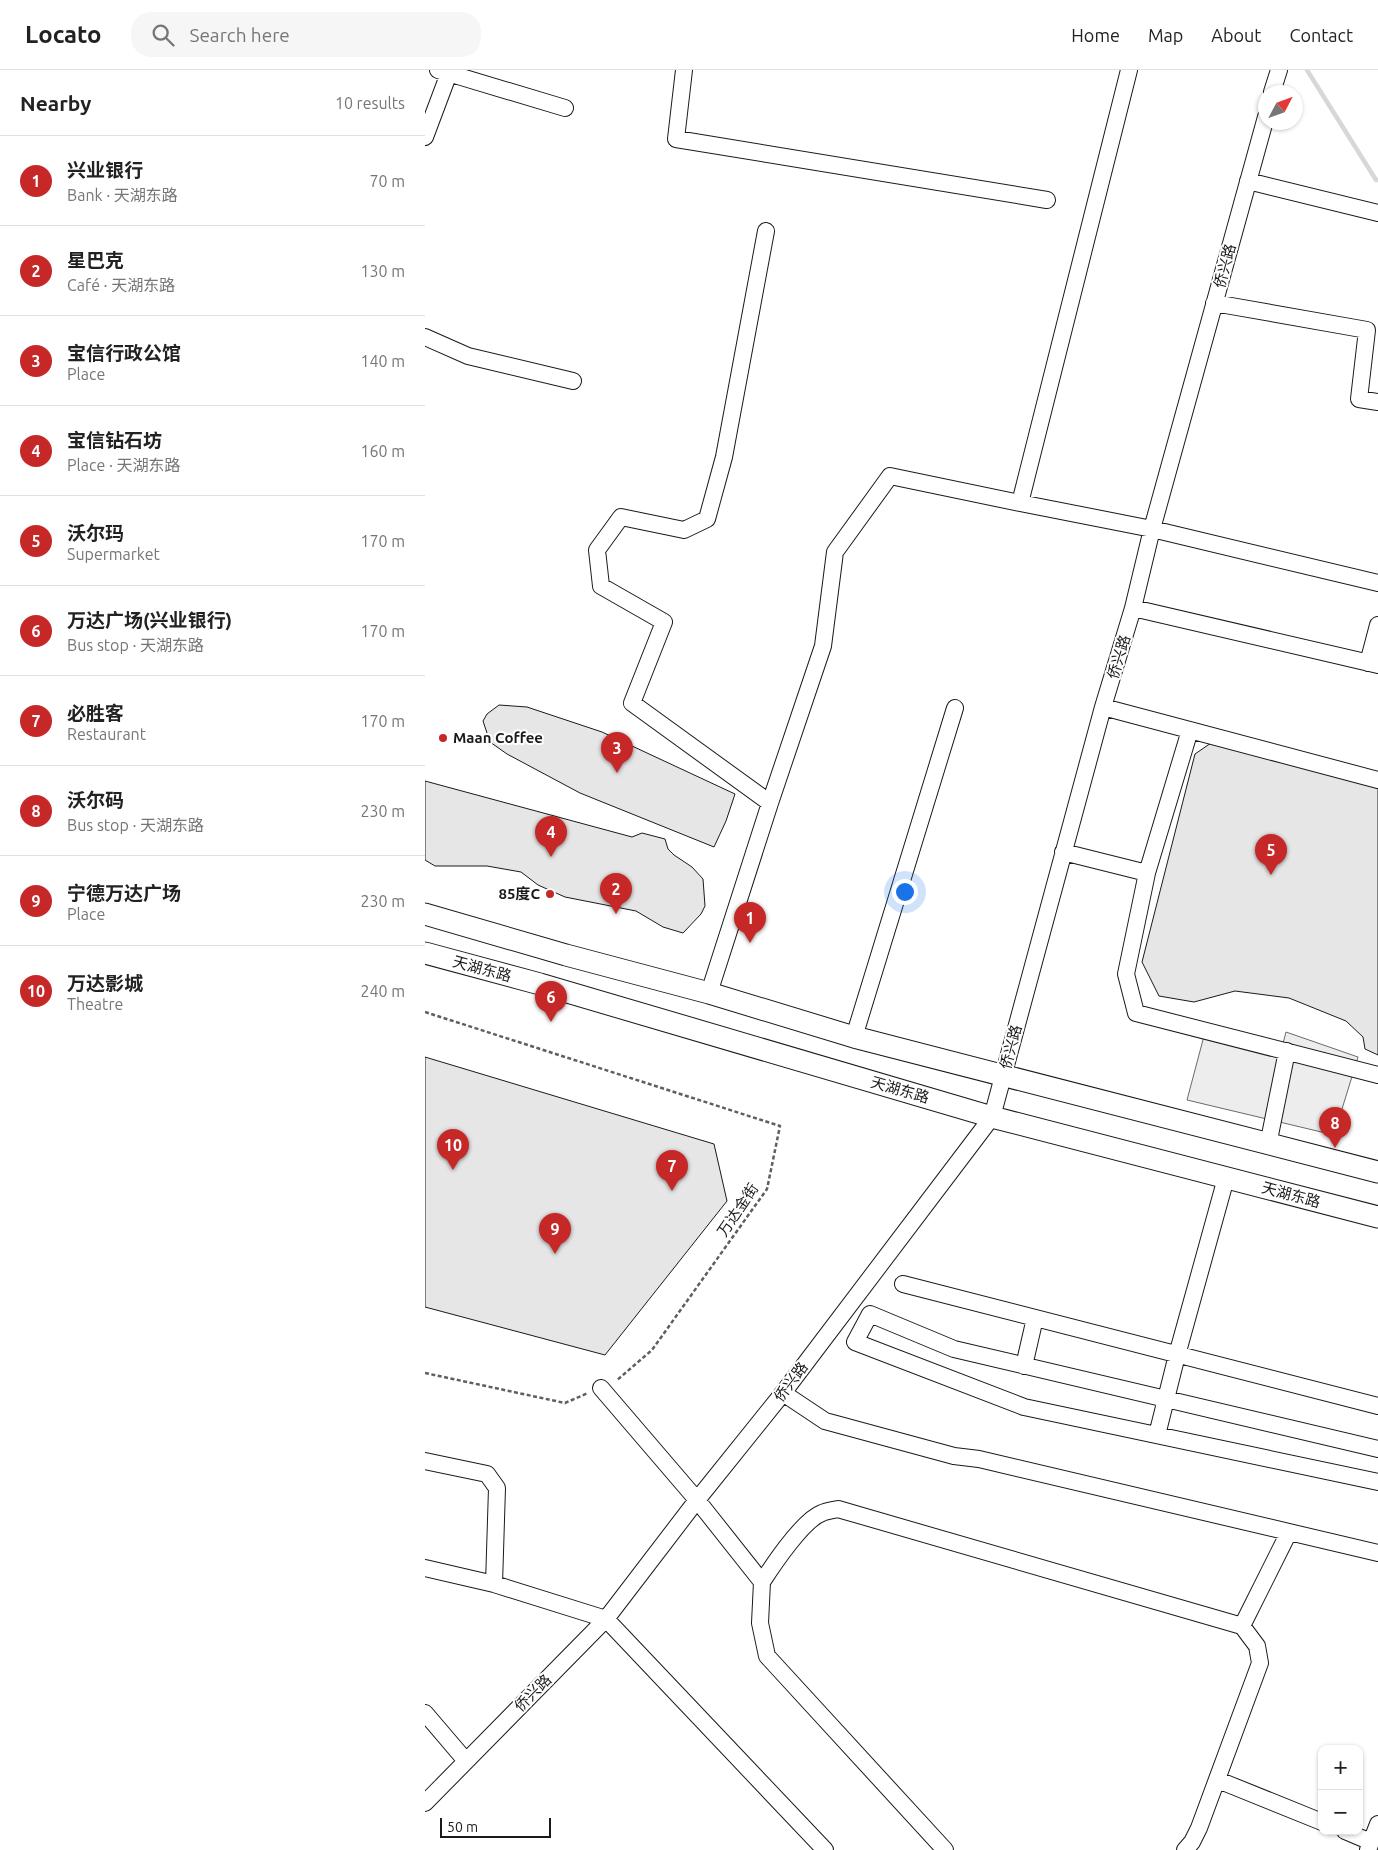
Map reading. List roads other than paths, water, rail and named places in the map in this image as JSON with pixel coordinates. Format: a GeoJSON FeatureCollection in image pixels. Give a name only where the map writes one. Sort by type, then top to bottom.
{"type":"FeatureCollection","features":[{"type":"Feature","properties":{"kind":"main road"},"geometry":{"type":"LineString","coordinates":[[425,914],[566,955],[709,993],[854,1037],[1378,1172]]}},
{"type":"Feature","properties":{"kind":"main road","name":"天湖东路"},"geometry":{"type":"LineString","coordinates":[[425,953],[540,984],[992,1117],[1378,1217]]}},
{"type":"Feature","properties":{"kind":"street"},"geometry":{"type":"LineString","coordinates":[[684,70],[677,139],[1047,200]]}},
{"type":"Feature","properties":{"kind":"street"},"geometry":{"type":"LineString","coordinates":[[1020,503],[1129,70]]}},
{"type":"Feature","properties":{"kind":"street"},"geometry":{"type":"LineString","coordinates":[[1274,85],[1279,70]]}},
{"type":"Feature","properties":{"kind":"street"},"geometry":{"type":"LineString","coordinates":[[425,137],[443,72],[565,108]]}},
{"type":"Feature","properties":{"kind":"street","name":"侨兴路"},"geometry":{"type":"LineString","coordinates":[[425,1803],[606,1618],[783,1393],[992,1117],[1103,706],[1133,608],[1152,529],[1262,130]]}},
{"type":"Feature","properties":{"kind":"street"},"geometry":{"type":"LineString","coordinates":[[1248,181],[1378,213]]}},
{"type":"Feature","properties":{"kind":"street"},"geometry":{"type":"LineString","coordinates":[[766,231],[724,457],[707,519],[684,530],[621,517],[597,550],[601,586],[665,622],[632,703],[770,803]]}},
{"type":"Feature","properties":{"kind":"street"},"geometry":{"type":"LineString","coordinates":[[1214,303],[1367,330],[1359,399],[1378,402]]}},
{"type":"Feature","properties":{"kind":"street"},"geometry":{"type":"LineString","coordinates":[[425,337],[468,356],[573,381]]}},
{"type":"Feature","properties":{"kind":"street"},"geometry":{"type":"LineString","coordinates":[[709,993],[823,646],[835,552],[890,476],[1152,529],[1378,583]]}},
{"type":"Feature","properties":{"kind":"street"},"geometry":{"type":"LineString","coordinates":[[1133,608],[1373,664],[1378,626]]}},
{"type":"Feature","properties":{"kind":"street"},"geometry":{"type":"LineString","coordinates":[[1103,706],[1378,780]]}},
{"type":"Feature","properties":{"kind":"street"},"geometry":{"type":"LineString","coordinates":[[854,1037],[955,708]]}},
{"type":"Feature","properties":{"kind":"street"},"geometry":{"type":"LineString","coordinates":[[1190,730],[1147,873],[1126,974],[1136,1013],[1378,1074]]}},
{"type":"Feature","properties":{"kind":"street"},"geometry":{"type":"LineString","coordinates":[[1063,852],[1147,873]]}},
{"type":"Feature","properties":{"kind":"street"},"geometry":{"type":"LineString","coordinates":[[1268,1145],[1287,1051]]}},
{"type":"Feature","properties":{"kind":"street"},"geometry":{"type":"LineString","coordinates":[[1157,1435],[1177,1355],[1227,1178]]}},
{"type":"Feature","properties":{"kind":"street"},"geometry":{"type":"LineString","coordinates":[[903,1284],[1378,1406]]}},
{"type":"Feature","properties":{"kind":"street"},"geometry":{"type":"LineString","coordinates":[[1378,1449],[953,1349],[870,1314],[855,1342],[1024,1407],[1378,1482]]}},
{"type":"Feature","properties":{"kind":"street"},"geometry":{"type":"LineString","coordinates":[[1024,1366],[1035,1318]]}},
{"type":"Feature","properties":{"kind":"street"},"geometry":{"type":"LineString","coordinates":[[601,1388],[697,1500],[762,1582]]}},
{"type":"Feature","properties":{"kind":"street"},"geometry":{"type":"LineString","coordinates":[[783,1393],[825,1421],[954,1456],[979,1459],[1378,1553]]}},
{"type":"Feature","properties":{"kind":"street"},"geometry":{"type":"LineString","coordinates":[[425,1461],[487,1474],[497,1488],[493,1584]]}},
{"type":"Feature","properties":{"kind":"street"},"geometry":{"type":"LineString","coordinates":[[945,1850],[767,1656],[760,1623],[762,1582],[787,1546],[821,1513],[837,1510],[1242,1626],[1257,1646],[1260,1663],[1199,1828],[1192,1842],[1185,1850]]}},
{"type":"Feature","properties":{"kind":"street"},"geometry":{"type":"LineString","coordinates":[[1242,1626],[1289,1532]]}},
{"type":"Feature","properties":{"kind":"street"},"geometry":{"type":"LineString","coordinates":[[425,1568],[493,1584],[606,1618],[825,1850]]}},
{"type":"Feature","properties":{"kind":"street"},"geometry":{"type":"LineString","coordinates":[[425,1713],[466,1761]]}},
{"type":"Feature","properties":{"kind":"street"},"geometry":{"type":"LineString","coordinates":[[1218,1780],[1318,1820]]}},
{"type":"Feature","properties":{"kind":"street"},"geometry":{"type":"LineString","coordinates":[[1352,1835],[1370,1846],[1378,1824]]}},
{"type":"Feature","properties":{"kind":"waterway"},"geometry":{"type":"LineString","coordinates":[[1307,70],[1376,180],[1378,180]]}},
{"type":"Feature","properties":{"kind":"place","name":"Maan Coffee"},"geometry":{"type":"Point","coordinates":[443,738]}},
{"type":"Feature","properties":{"kind":"place","name":"宝信行政公馆"},"geometry":{"type":"Point","coordinates":[617,773]}},
{"type":"Feature","properties":{"kind":"place","name":"宝信钻石坊"},"geometry":{"type":"Point","coordinates":[551,857]}},
{"type":"Feature","properties":{"kind":"place","name":"沃尔玛"},"geometry":{"type":"Point","coordinates":[1271,875]}},
{"type":"Feature","properties":{"kind":"place","name":"85度C"},"geometry":{"type":"Point","coordinates":[550,894]}},
{"type":"Feature","properties":{"kind":"place","name":"星巴克"},"geometry":{"type":"Point","coordinates":[616,914]}},
{"type":"Feature","properties":{"kind":"place","name":"兴业银行"},"geometry":{"type":"Point","coordinates":[750,943]}},
{"type":"Feature","properties":{"kind":"place","name":"万达广场(兴业银行)"},"geometry":{"type":"Point","coordinates":[551,1022]}},
{"type":"Feature","properties":{"kind":"place","name":"沃尔码"},"geometry":{"type":"Point","coordinates":[1335,1148]}},
{"type":"Feature","properties":{"kind":"place","name":"万达影城"},"geometry":{"type":"Point","coordinates":[453,1170]}},
{"type":"Feature","properties":{"kind":"place","name":"必胜客"},"geometry":{"type":"Point","coordinates":[672,1191]}},
{"type":"Feature","properties":{"kind":"place","name":"宁德万达广场"},"geometry":{"type":"Point","coordinates":[555,1254]}}]}
